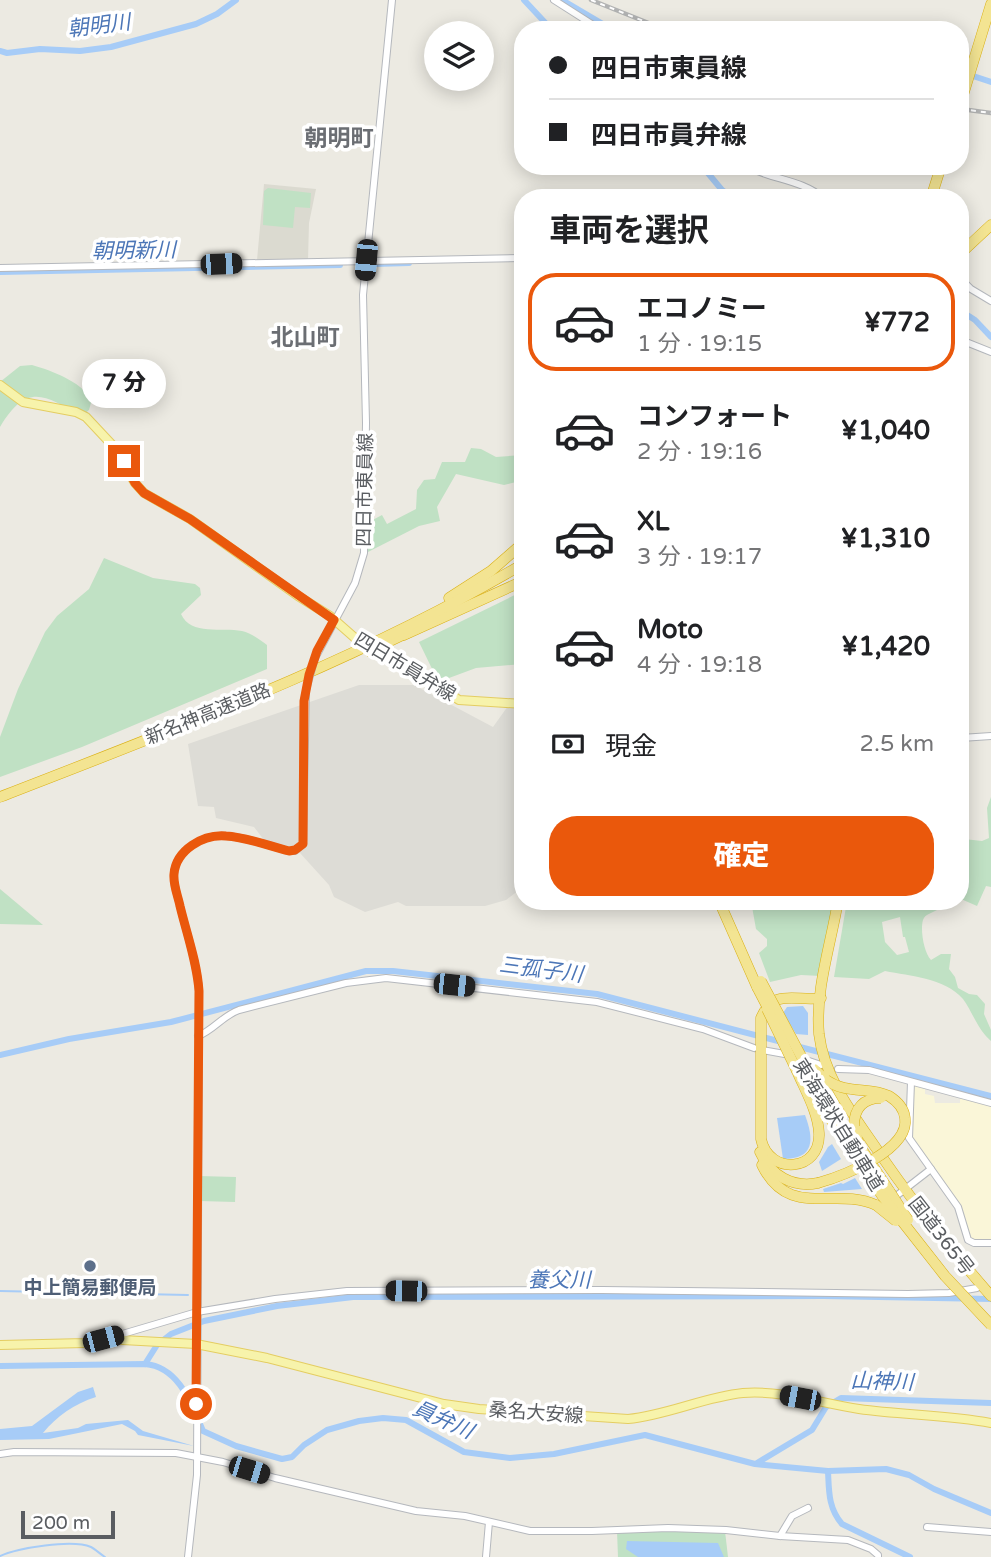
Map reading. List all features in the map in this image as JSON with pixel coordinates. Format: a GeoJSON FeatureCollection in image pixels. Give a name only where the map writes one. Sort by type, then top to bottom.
{"type":"FeatureCollection","features":[{"type":"Feature","properties":{"kind":"highway"},"geometry":{"type":"LineString","coordinates":[[969,76],[991,4]]}},
{"type":"Feature","properties":{"kind":"highway"},"geometry":{"type":"LineString","coordinates":[[969,238],[991,217]]}},
{"type":"Feature","properties":{"kind":"highway"},"geometry":{"type":"LineString","coordinates":[[969,246],[991,225]]}},
{"type":"Feature","properties":{"kind":"highway"},"geometry":{"type":"LineString","coordinates":[[354,651],[483,577],[514,551]]}},
{"type":"Feature","properties":{"kind":"highway","name":"新名神高速道路"},"geometry":{"type":"LineString","coordinates":[[0,797],[191,722],[354,651],[441,609],[514,569]]}},
{"type":"Feature","properties":{"kind":"highway","name":"新名神高速道路"},"geometry":{"type":"LineString","coordinates":[[0,803],[225,713],[388,642],[514,577]]}},
{"type":"Feature","properties":{"kind":"highway"},"geometry":{"type":"LineString","coordinates":[[388,642],[514,585]]}},
{"type":"Feature","properties":{"kind":"highway"},"geometry":{"type":"LineString","coordinates":[[723,910],[759,984],[813,1064],[819,1137],[816,1150],[805,1162],[789,1166],[773,1160],[760,1144]]}},
{"type":"Feature","properties":{"kind":"highway"},"geometry":{"type":"LineString","coordinates":[[729,910],[763,1000],[826,1080],[846,1090],[875,1092],[892,1098],[902,1110],[905,1126],[900,1137],[885,1151],[854,1170],[818,1182],[796,1184],[779,1176],[764,1161],[760,1144]]}},
{"type":"Feature","properties":{"kind":"highway","name":"国道365号"},"geometry":{"type":"LineString","coordinates":[[836,910],[813,1064],[835,1084],[912,1199],[951,1251],[989,1294]]}},
{"type":"Feature","properties":{"kind":"highway"},"geometry":{"type":"LineString","coordinates":[[818,1182],[852,1167],[889,1144],[899,1130],[901,1115],[896,1106],[888,1100],[873,1098],[858,1109],[853,1125],[859,1145],[884,1197],[812,1200],[791,1195],[775,1184],[766,1173],[759,1156],[758,1028],[764,1012],[775,1001],[792,997],[821,998]]}},
{"type":"Feature","properties":{"kind":"highway","name":"東海環状自動車道"},"geometry":{"type":"LineString","coordinates":[[813,1064],[834,1123],[884,1197],[945,1276],[991,1325]]}},
{"type":"Feature","properties":{"kind":"highway","name":"東海環状自動車道"},"geometry":{"type":"LineString","coordinates":[[884,1197],[908,1220],[991,1317]]}},
{"type":"Feature","properties":{"kind":"main road","name":"四日市員弁線"},"geometry":{"type":"LineString","coordinates":[[0,385],[23,402],[76,412],[86,417],[115,448],[135,483],[144,493],[190,519],[334,620],[355,638],[459,700],[514,703]]}},
{"type":"Feature","properties":{"kind":"main road","name":"桑名大安線"},"geometry":{"type":"LineString","coordinates":[[0,1345],[85,1343],[103,1339],[175,1342],[196,1348],[267,1358],[426,1401],[479,1409],[619,1419],[652,1415],[745,1393],[778,1394],[905,1415],[991,1423]]}},
{"type":"Feature","properties":{"kind":"street","name":"四日市東員線"},"geometry":{"type":"LineString","coordinates":[[188,1557],[197,1475],[199,1008],[196,969],[175,884],[176,866],[187,849],[214,836],[236,838],[289,851],[303,844],[306,690],[314,658],[355,583],[364,553],[366,423],[363,295],[392,0]]}},
{"type":"Feature","properties":{"kind":"street"},"geometry":{"type":"LineString","coordinates":[[554,0],[587,21]]}},
{"type":"Feature","properties":{"kind":"street"},"geometry":{"type":"LineString","coordinates":[[769,175],[810,189]]}},
{"type":"Feature","properties":{"kind":"street"},"geometry":{"type":"LineString","coordinates":[[0,268],[514,258]]}},
{"type":"Feature","properties":{"kind":"street"},"geometry":{"type":"LineString","coordinates":[[969,287],[991,301]]}},
{"type":"Feature","properties":{"kind":"street"},"geometry":{"type":"LineString","coordinates":[[969,343],[991,352]]}},
{"type":"Feature","properties":{"kind":"street"},"geometry":{"type":"LineString","coordinates":[[969,737],[991,736]]}},
{"type":"Feature","properties":{"kind":"street"},"geometry":{"type":"LineString","coordinates":[[198,1036],[210,1032],[223,1018],[239,1010],[346,983],[386,978],[597,1002],[703,1029],[813,1064]]}},
{"type":"Feature","properties":{"kind":"street"},"geometry":{"type":"LineString","coordinates":[[838,1069],[869,1070],[991,1103]]}},
{"type":"Feature","properties":{"kind":"street"},"geometry":{"type":"LineString","coordinates":[[911,1082],[909,1138],[958,1207],[968,1240],[974,1243],[991,1243]]}},
{"type":"Feature","properties":{"kind":"street"},"geometry":{"type":"LineString","coordinates":[[885,1162],[904,1181],[916,1180]]}},
{"type":"Feature","properties":{"kind":"street"},"geometry":{"type":"LineString","coordinates":[[879,1216],[904,1188],[931,1169]]}},
{"type":"Feature","properties":{"kind":"street"},"geometry":{"type":"LineString","coordinates":[[103,1339],[197,1316],[308,1294],[380,1290],[908,1294],[949,1293],[976,1288]]}},
{"type":"Feature","properties":{"kind":"street"},"geometry":{"type":"LineString","coordinates":[[0,1454],[162,1451],[196,1456],[416,1511],[465,1516],[530,1531],[688,1528],[848,1540],[871,1549],[878,1557]]}},
{"type":"Feature","properties":{"kind":"street"},"geometry":{"type":"LineString","coordinates":[[780,1536],[792,1516],[808,1508]]}},
{"type":"Feature","properties":{"kind":"street"},"geometry":{"type":"LineString","coordinates":[[486,1557],[489,1522]]}},
{"type":"Feature","properties":{"kind":"street"},"geometry":{"type":"LineString","coordinates":[[927,1527],[991,1532]]}},
{"type":"Feature","properties":{"kind":"shaded area"},"geometry":{"type":"Polygon","coordinates":[[[264,184],[316,189],[309,223],[308,260],[257,260],[264,184]]]}},
{"type":"Feature","properties":{"kind":"shaded area"},"geometry":{"type":"Polygon","coordinates":[[[359,685],[414,685],[493,727],[508,706],[514,706],[514,894],[506,900],[485,906],[406,906],[398,902],[365,912],[334,897],[329,885],[300,853],[264,840],[254,827],[216,818],[214,807],[198,806],[188,744],[359,685]]]}},
{"type":"Feature","properties":{"kind":"shaded area"},"geometry":{"type":"Polygon","coordinates":[[[913,1086],[925,1089],[925,1094],[934,1096],[935,1103],[960,1103],[960,1098],[991,1106],[991,1240],[970,1239],[961,1206],[912,1138],[913,1086]]]}},
{"type":"Feature","properties":{"kind":"green space"},"geometry":{"type":"Polygon","coordinates":[[[268,188],[311,193],[310,208],[295,207],[293,228],[263,225],[264,191],[268,188]]]}},
{"type":"Feature","properties":{"kind":"green space"},"geometry":{"type":"Polygon","coordinates":[[[32,365],[57,374],[80,387],[92,399],[89,410],[82,416],[46,398],[28,398],[19,403],[0,427],[0,382],[20,366],[32,365]]]}},
{"type":"Feature","properties":{"kind":"green space"},"geometry":{"type":"Polygon","coordinates":[[[471,448],[481,449],[496,457],[514,456],[514,482],[504,485],[456,474],[437,507],[440,521],[419,526],[368,552],[367,523],[382,515],[387,524],[416,509],[417,490],[424,480],[435,479],[442,462],[465,462],[471,448]]]}},
{"type":"Feature","properties":{"kind":"green space"},"geometry":{"type":"Polygon","coordinates":[[[104,558],[153,578],[195,584],[200,588],[201,595],[181,614],[186,621],[199,628],[249,633],[267,645],[267,669],[82,747],[0,777],[0,737],[18,689],[45,632],[57,616],[89,589],[104,558]]]}},
{"type":"Feature","properties":{"kind":"green space"},"geometry":{"type":"Polygon","coordinates":[[[514,595],[514,665],[476,668],[449,678],[437,679],[419,642],[514,595]]]}},
{"type":"Feature","properties":{"kind":"green space"},"geometry":{"type":"Polygon","coordinates":[[[991,797],[991,887],[986,886],[977,906],[969,902],[969,840],[982,841],[989,838],[987,808],[991,797]]]}},
{"type":"Feature","properties":{"kind":"green space"},"geometry":{"type":"Polygon","coordinates":[[[0,889],[43,925],[0,924],[0,889]]]}},
{"type":"Feature","properties":{"kind":"green space"},"geometry":{"type":"Polygon","coordinates":[[[753,910],[834,910],[821,976],[801,975],[770,982],[759,953],[767,946],[767,939],[756,929],[753,910]]]}},
{"type":"Feature","properties":{"kind":"green space"},"geometry":{"type":"Polygon","coordinates":[[[845,910],[937,910],[923,920],[926,952],[931,960],[941,954],[951,954],[949,969],[958,988],[977,995],[985,1004],[984,1014],[991,1030],[991,1041],[979,1027],[963,999],[947,986],[885,971],[869,979],[834,977],[845,910]],[[900,917],[882,922],[885,942],[897,955],[909,952],[900,917]]]}},
{"type":"Feature","properties":{"kind":"green space"},"geometry":{"type":"Polygon","coordinates":[[[199,1176],[236,1177],[235,1202],[199,1201],[199,1176]]]}},
{"type":"Feature","properties":{"kind":"green space"},"geometry":{"type":"Polygon","coordinates":[[[617,1531],[725,1531],[728,1557],[618,1557],[617,1531]]]}},
{"type":"Feature","properties":{"kind":"water"},"geometry":{"type":"Polygon","coordinates":[[[803,1006],[808,1013],[808,1035],[796,1034],[783,1013],[787,1007],[803,1006]]]}},
{"type":"Feature","properties":{"kind":"water"},"geometry":{"type":"Polygon","coordinates":[[[805,1115],[810,1132],[809,1146],[801,1156],[783,1159],[777,1118],[805,1115]]]}},
{"type":"Feature","properties":{"kind":"water"},"geometry":{"type":"Polygon","coordinates":[[[832,1144],[841,1159],[822,1171],[819,1162],[832,1144]]]}},
{"type":"Feature","properties":{"kind":"water"},"geometry":{"type":"Polygon","coordinates":[[[855,1178],[862,1189],[824,1192],[823,1189],[855,1178]]]}},
{"type":"Feature","properties":{"kind":"water"},"geometry":{"type":"Polygon","coordinates":[[[93,1387],[96,1397],[66,1411],[43,1433],[78,1428],[86,1424],[128,1420],[143,1431],[194,1446],[138,1435],[122,1424],[49,1439],[0,1440],[0,1429],[32,1426],[78,1392],[93,1387]]]}},
{"type":"Feature","properties":{"kind":"water"},"geometry":{"type":"Polygon","coordinates":[[[627,1541],[718,1543],[724,1557],[638,1557],[626,1549],[627,1541]]]}},
{"type":"Feature","properties":{"kind":"waterway","name":"朝明川"},"geometry":{"type":"LineString","coordinates":[[0,51],[80,51],[111,47],[196,24],[217,14],[236,0]]}},
{"type":"Feature","properties":{"kind":"waterway","name":"朝明川"},"geometry":{"type":"LineString","coordinates":[[524,0],[544,21]]}},
{"type":"Feature","properties":{"kind":"waterway"},"geometry":{"type":"LineString","coordinates":[[562,0],[598,21]]}},
{"type":"Feature","properties":{"kind":"waterway"},"geometry":{"type":"LineString","coordinates":[[969,75],[991,82]]}},
{"type":"Feature","properties":{"kind":"waterway","name":"朝明川"},"geometry":{"type":"LineString","coordinates":[[710,175],[721,189]]}},
{"type":"Feature","properties":{"kind":"waterway","name":"朝明新川"},"geometry":{"type":"LineString","coordinates":[[373,264],[409,263]]}},
{"type":"Feature","properties":{"kind":"waterway","name":"朝明新川"},"geometry":{"type":"LineString","coordinates":[[0,272],[340,265]]}},
{"type":"Feature","properties":{"kind":"waterway","name":"朝明川"},"geometry":{"type":"LineString","coordinates":[[969,316],[991,337]]}},
{"type":"Feature","properties":{"kind":"waterway","name":"三孤子川"},"geometry":{"type":"LineString","coordinates":[[0,1055],[69,1039],[171,1022],[366,971],[393,971],[597,994],[782,1042]]}},
{"type":"Feature","properties":{"kind":"waterway","name":"三孤子川"},"geometry":{"type":"LineString","coordinates":[[796,1046],[991,1096]]}},
{"type":"Feature","properties":{"kind":"waterway"},"geometry":{"type":"LineString","coordinates":[[0,1291],[188,1295]]}},
{"type":"Feature","properties":{"kind":"waterway","name":"養父川"},"geometry":{"type":"LineString","coordinates":[[145,1364],[157,1345],[171,1334],[204,1321],[277,1306],[353,1297],[823,1296],[991,1299]]}},
{"type":"Feature","properties":{"kind":"waterway","name":"員弁川"},"geometry":{"type":"LineString","coordinates":[[0,1366],[145,1364],[157,1367],[167,1372],[182,1388],[203,1431],[236,1446],[282,1459],[292,1457],[304,1445],[327,1430],[383,1418],[406,1420],[464,1452],[510,1458],[554,1454],[645,1435],[755,1464],[828,1471],[886,1469],[909,1475],[934,1489],[991,1513]]}},
{"type":"Feature","properties":{"kind":"waterway","name":"山神川"},"geometry":{"type":"LineString","coordinates":[[757,1463],[812,1430],[826,1407],[841,1398],[991,1403]]}},
{"type":"Feature","properties":{"kind":"waterway"},"geometry":{"type":"LineString","coordinates":[[828,1471],[832,1505],[842,1524],[910,1557]]}},
{"type":"Feature","properties":{"kind":"waterway"},"geometry":{"type":"LineString","coordinates":[[0,1556],[32,1548],[71,1544],[91,1547],[105,1557]]}},
{"type":"Feature","properties":{"kind":"railway"},"geometry":{"type":"LineString","coordinates":[[591,0],[644,21]]}},
{"type":"Feature","properties":{"kind":"railway"},"geometry":{"type":"LineString","coordinates":[[969,110],[991,113]]}},
{"type":"Feature","properties":{"kind":"place","name":"中上簡易郵便局"},"geometry":{"type":"Point","coordinates":[90,1266]}},
{"type":"Feature","properties":{"kind":"district","name":"朝明町"},"geometry":{"type":"Point","coordinates":[339,139]}},
{"type":"Feature","properties":{"kind":"district","name":"北山町"},"geometry":{"type":"Point","coordinates":[305,338]}},
{"type":"Feature","properties":{"kind":"route"},"geometry":{"type":"LineString","coordinates":[[124,461],[138,488],[144,493],[179,511],[334,620],[317,651],[304,701],[303,844],[300,848],[289,851],[236,838],[214,836],[187,849],[180,857],[174,875],[195,961],[199,991],[196,1404]]}}]}
